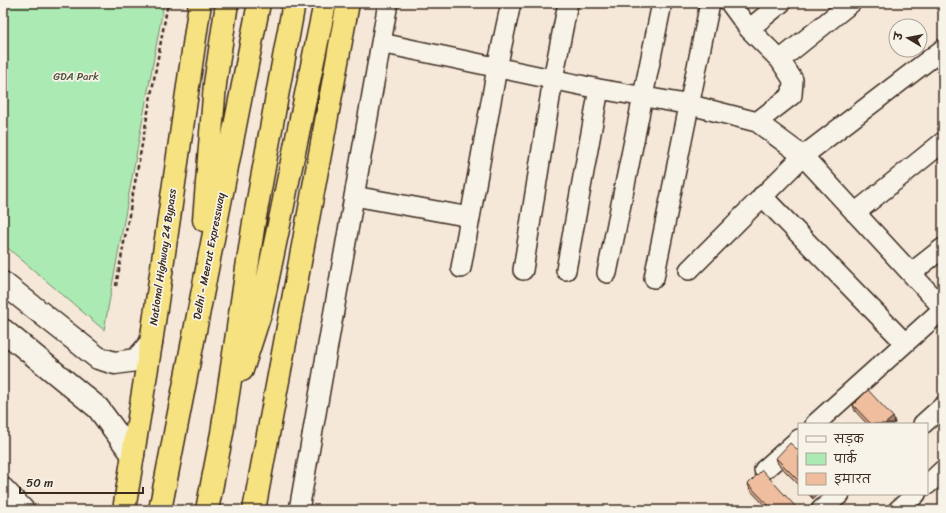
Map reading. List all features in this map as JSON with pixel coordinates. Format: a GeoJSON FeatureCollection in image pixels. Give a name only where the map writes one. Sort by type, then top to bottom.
{"type":"FeatureCollection","features":[{"type":"Feature","properties":{"kind":"highway","name":"National Highway 24 Bypass"},"geometry":{"type":"LineString","coordinates":[[124,510],[151,343],[200,3]]}},
{"type":"Feature","properties":{"kind":"highway"},"geometry":{"type":"LineString","coordinates":[[194,327],[215,84],[228,3]]}},
{"type":"Feature","properties":{"kind":"highway","name":"Delhi - Meerut Expressway"},"geometry":{"type":"LineString","coordinates":[[160,510],[194,327],[259,3]]}},
{"type":"Feature","properties":{"kind":"highway"},"geometry":{"type":"LineString","coordinates":[[207,510],[222,434],[254,222],[294,3]]}},
{"type":"Feature","properties":{"kind":"highway"},"geometry":{"type":"LineString","coordinates":[[222,434],[261,311],[324,3]]}},
{"type":"Feature","properties":{"kind":"highway"},"geometry":{"type":"LineString","coordinates":[[254,510],[348,3]]}},
{"type":"Feature","properties":{"kind":"street"},"geometry":{"type":"LineString","coordinates":[[299,510],[388,3]]}},
{"type":"Feature","properties":{"kind":"street"},"geometry":{"type":"LineString","coordinates":[[461,268],[497,68],[511,3]]}},
{"type":"Feature","properties":{"kind":"street"},"geometry":{"type":"LineString","coordinates":[[523,270],[553,79],[568,3]]}},
{"type":"Feature","properties":{"kind":"street"},"geometry":{"type":"LineString","coordinates":[[607,273],[662,3]]}},
{"type":"Feature","properties":{"kind":"street"},"geometry":{"type":"LineString","coordinates":[[654,278],[691,105],[710,3]]}},
{"type":"Feature","properties":{"kind":"street"},"geometry":{"type":"LineString","coordinates":[[730,3],[750,29],[780,60],[793,80],[792,95],[757,122]]}},
{"type":"Feature","properties":{"kind":"street"},"geometry":{"type":"LineString","coordinates":[[750,29],[781,3]]}},
{"type":"Feature","properties":{"kind":"street"},"geometry":{"type":"LineString","coordinates":[[780,60],[851,3]]}},
{"type":"Feature","properties":{"kind":"street"},"geometry":{"type":"LineString","coordinates":[[381,43],[599,89],[691,105],[757,122],[803,156],[854,213],[912,273],[943,309],[816,423]]}},
{"type":"Feature","properties":{"kind":"street"},"geometry":{"type":"LineString","coordinates":[[689,270],[803,156],[943,49]]}},
{"type":"Feature","properties":{"kind":"street"},"geometry":{"type":"LineString","coordinates":[[566,270],[599,89]]}},
{"type":"Feature","properties":{"kind":"street"},"geometry":{"type":"LineString","coordinates":[[854,213],[943,142]]}},
{"type":"Feature","properties":{"kind":"street"},"geometry":{"type":"LineString","coordinates":[[354,196],[470,217]]}},
{"type":"Feature","properties":{"kind":"street"},"geometry":{"type":"LineString","coordinates":[[762,196],[905,343]]}},
{"type":"Feature","properties":{"kind":"street"},"geometry":{"type":"LineString","coordinates":[[912,273],[943,248]]}},
{"type":"Feature","properties":{"kind":"street"},"geometry":{"type":"LineString","coordinates":[[3,283],[98,358],[115,363],[136,360],[151,343]]}},
{"type":"Feature","properties":{"kind":"street"},"geometry":{"type":"LineString","coordinates":[[3,330],[98,408],[133,455]]}},
{"type":"Feature","properties":{"kind":"street"},"geometry":{"type":"LineString","coordinates":[[764,470],[798,440]]}},
{"type":"Feature","properties":{"kind":"street"},"geometry":{"type":"LineString","coordinates":[[928,483],[943,470]]}},
{"type":"Feature","properties":{"kind":"street"},"geometry":{"type":"LineString","coordinates":[[3,489],[24,510]]}},
{"type":"Feature","properties":{"kind":"street"},"geometry":{"type":"LineString","coordinates":[[821,510],[839,495]]}},
{"type":"Feature","properties":{"kind":"street"},"geometry":{"type":"LineString","coordinates":[[898,510],[915,495]]}},
{"type":"Feature","properties":{"kind":"path"},"geometry":{"type":"LineString","coordinates":[[116,286],[168,3]]}},
{"type":"Feature","properties":{"kind":"green space","name":"GDA Park"},"geometry":{"type":"Polygon","coordinates":[[[4,3],[164,3],[104,330],[3,244],[4,3]]]}},
{"type":"Feature","properties":{"kind":"building"},"geometry":{"type":"Polygon","coordinates":[[[868,390],[893,417],[886,423],[870,423],[853,405],[868,390]]]}},
{"type":"Feature","properties":{"kind":"building"},"geometry":{"type":"Polygon","coordinates":[[[790,443],[798,450],[798,480],[776,458],[790,443]]]}},
{"type":"Feature","properties":{"kind":"building"},"geometry":{"type":"Polygon","coordinates":[[[762,470],[795,506],[791,510],[773,510],[748,484],[762,470]]]}}]}
